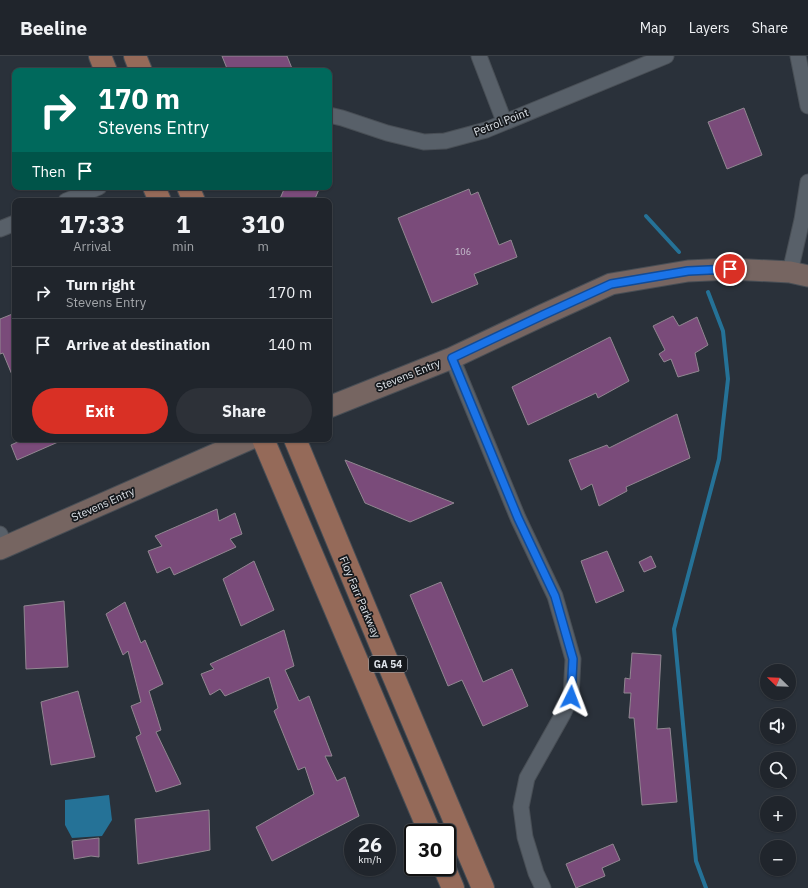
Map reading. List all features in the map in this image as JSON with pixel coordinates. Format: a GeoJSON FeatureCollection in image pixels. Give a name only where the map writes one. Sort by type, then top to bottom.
{"type":"FeatureCollection","features":[{"type":"Feature","properties":{"kind":"main road"},"geometry":{"type":"LineString","coordinates":[[100,56],[105,68]]}},
{"type":"Feature","properties":{"kind":"main road"},"geometry":{"type":"LineString","coordinates":[[135,56],[140,68]]}},
{"type":"Feature","properties":{"kind":"main road","name":"GA 54"},"geometry":{"type":"LineString","coordinates":[[264,442],[426,824]]}},
{"type":"Feature","properties":{"kind":"main road","name":"Floy Farr Parkway"},"geometry":{"type":"LineString","coordinates":[[296,442],[393,676],[484,888]]}},
{"type":"Feature","properties":{"kind":"main road"},"geometry":{"type":"LineString","coordinates":[[448,876],[453,888]]}},
{"type":"Feature","properties":{"kind":"street"},"geometry":{"type":"LineString","coordinates":[[479,56],[504,121]]}},
{"type":"Feature","properties":{"kind":"street","name":"Petrol Point"},"geometry":{"type":"LineString","coordinates":[[332,116],[387,133],[424,142],[445,141],[486,130],[504,121],[666,56]]}},
{"type":"Feature","properties":{"kind":"street"},"geometry":{"type":"LineString","coordinates":[[798,56],[808,106]]}},
{"type":"Feature","properties":{"kind":"street"},"geometry":{"type":"LineString","coordinates":[[799,274],[802,220],[808,182]]}},
{"type":"Feature","properties":{"kind":"street"},"geometry":{"type":"LineString","coordinates":[[73,198],[92,190]]}},
{"type":"Feature","properties":{"kind":"street"},"geometry":{"type":"LineString","coordinates":[[0,229],[12,224]]}},
{"type":"Feature","properties":{"kind":"street","name":"Stevens Entry"},"geometry":{"type":"LineString","coordinates":[[332,406],[452,358],[611,284],[688,271],[730,269],[799,274]]}},
{"type":"Feature","properties":{"kind":"street"},"geometry":{"type":"LineString","coordinates":[[452,358],[518,518],[555,596],[573,659],[571,697],[527,778],[521,807],[525,837],[536,873],[543,888]]}},
{"type":"Feature","properties":{"kind":"street","name":"Stevens Entry"},"geometry":{"type":"LineString","coordinates":[[2,543],[243,442]]}},
{"type":"Feature","properties":{"kind":"water"},"geometry":{"type":"Polygon","coordinates":[[[109,795],[112,820],[102,836],[72,838],[65,825],[65,800],[109,795]]]}},
{"type":"Feature","properties":{"kind":"building"},"geometry":{"type":"Polygon","coordinates":[[[222,56],[287,56],[292,68],[227,68],[222,56]]]}},
{"type":"Feature","properties":{"kind":"building"},"geometry":{"type":"Polygon","coordinates":[[[744,108],[762,155],[727,169],[708,122],[744,108]]]}},
{"type":"Feature","properties":{"kind":"building"},"geometry":{"type":"Polygon","coordinates":[[[469,189],[471,195],[478,192],[499,245],[511,240],[517,257],[474,274],[478,284],[432,303],[398,218],[469,189]]]}},
{"type":"Feature","properties":{"kind":"building"},"geometry":{"type":"Polygon","coordinates":[[[284,190],[319,190],[315,198],[280,198],[284,190]]]}},
{"type":"Feature","properties":{"kind":"building"},"geometry":{"type":"Polygon","coordinates":[[[12,314],[12,375],[3,353],[0,354],[0,319],[12,314]]]}},
{"type":"Feature","properties":{"kind":"building"},"geometry":{"type":"Polygon","coordinates":[[[673,316],[679,326],[697,317],[708,345],[695,353],[699,371],[678,377],[671,359],[664,362],[659,354],[665,350],[653,326],[673,316]]]}},
{"type":"Feature","properties":{"kind":"building"},"geometry":{"type":"Polygon","coordinates":[[[610,337],[629,381],[598,398],[596,393],[528,425],[512,387],[610,337]]]}},
{"type":"Feature","properties":{"kind":"building"},"geometry":{"type":"Polygon","coordinates":[[[677,414],[690,458],[626,487],[627,491],[599,506],[592,484],[581,490],[569,460],[607,445],[609,448],[677,414]]]}},
{"type":"Feature","properties":{"kind":"building"},"geometry":{"type":"Polygon","coordinates":[[[18,442],[58,442],[17,460],[11,445],[18,442]]]}},
{"type":"Feature","properties":{"kind":"building"},"geometry":{"type":"Polygon","coordinates":[[[345,460],[454,503],[410,522],[365,503],[345,460]]]}},
{"type":"Feature","properties":{"kind":"building"},"geometry":{"type":"Polygon","coordinates":[[[217,509],[219,521],[235,513],[242,534],[230,539],[236,547],[174,575],[170,567],[157,573],[148,551],[162,546],[155,536],[217,509]]]}},
{"type":"Feature","properties":{"kind":"building"},"geometry":{"type":"Polygon","coordinates":[[[607,551],[624,591],[596,603],[581,561],[607,551]]]}},
{"type":"Feature","properties":{"kind":"building"},"geometry":{"type":"Polygon","coordinates":[[[651,556],[656,567],[644,572],[639,562],[651,556]]]}},
{"type":"Feature","properties":{"kind":"building"},"geometry":{"type":"Polygon","coordinates":[[[254,561],[274,610],[241,626],[223,579],[254,561]]]}},
{"type":"Feature","properties":{"kind":"building"},"geometry":{"type":"Polygon","coordinates":[[[441,582],[483,682],[512,669],[528,706],[483,726],[462,680],[448,686],[410,595],[441,582]]]}},
{"type":"Feature","properties":{"kind":"building"},"geometry":{"type":"Polygon","coordinates":[[[64,601],[68,667],[26,669],[24,606],[64,601]]]}},
{"type":"Feature","properties":{"kind":"building"},"geometry":{"type":"Polygon","coordinates":[[[125,602],[141,643],[145,640],[163,684],[149,691],[161,730],[156,732],[181,784],[156,792],[136,737],[141,734],[131,706],[141,702],[128,651],[123,655],[106,614],[125,602]]]}},
{"type":"Feature","properties":{"kind":"building"},"geometry":{"type":"Polygon","coordinates":[[[284,630],[294,666],[285,670],[299,701],[309,696],[332,756],[325,756],[337,781],[345,777],[359,816],[272,861],[256,827],[314,794],[305,767],[298,770],[274,711],[278,708],[269,677],[225,696],[220,689],[210,695],[201,674],[214,669],[210,664],[284,630]]]}},
{"type":"Feature","properties":{"kind":"building"},"geometry":{"type":"Polygon","coordinates":[[[632,653],[661,655],[657,729],[670,728],[677,802],[642,805],[634,718],[629,718],[631,693],[624,693],[625,678],[630,679],[632,653]]]}},
{"type":"Feature","properties":{"kind":"building"},"geometry":{"type":"Polygon","coordinates":[[[78,691],[95,757],[51,765],[41,702],[78,691]]]}},
{"type":"Feature","properties":{"kind":"building"},"geometry":{"type":"Polygon","coordinates":[[[209,810],[210,850],[138,864],[135,819],[209,810]]]}},
{"type":"Feature","properties":{"kind":"building"},"geometry":{"type":"Polygon","coordinates":[[[99,838],[99,857],[91,856],[74,859],[72,841],[99,838]]]}},
{"type":"Feature","properties":{"kind":"building"},"geometry":{"type":"Polygon","coordinates":[[[613,844],[620,860],[602,868],[605,876],[576,888],[566,864],[613,844]]]}},
{"type":"Feature","properties":{"kind":"waterway"},"geometry":{"type":"LineString","coordinates":[[646,216],[679,252]]}},
{"type":"Feature","properties":{"kind":"waterway"},"geometry":{"type":"LineString","coordinates":[[706,888],[696,861],[674,629],[719,459],[728,379],[723,331],[708,292]]}},
{"type":"Feature","properties":{"kind":"route"},"geometry":{"type":"LineString","coordinates":[[571,697],[573,659],[555,596],[518,518],[452,358],[611,284],[688,271],[730,269]]}}]}
